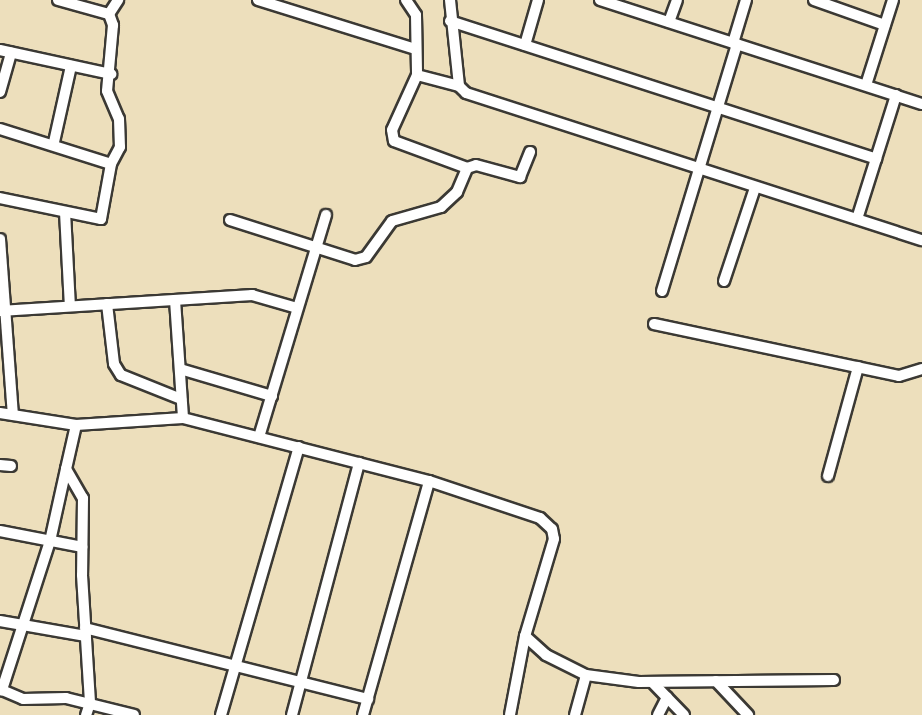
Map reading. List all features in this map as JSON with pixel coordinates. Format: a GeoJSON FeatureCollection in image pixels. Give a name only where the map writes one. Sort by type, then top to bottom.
{"type":"FeatureCollection","features":[{"type":"Feature","properties":{"kind":"street"},"geometry":{"type":"LineString","coordinates":[[58,0],[109,14]]}},
{"type":"Feature","properties":{"kind":"street"},"geometry":{"type":"LineString","coordinates":[[0,198],[101,219],[111,163],[120,146],[119,119],[107,91],[111,74],[109,14],[118,0]]}},
{"type":"Feature","properties":{"kind":"street"},"geometry":{"type":"LineString","coordinates":[[261,0],[415,49]]}},
{"type":"Feature","properties":{"kind":"street"},"geometry":{"type":"LineString","coordinates":[[406,0],[416,15],[417,75],[392,130],[394,141],[467,168],[476,165],[520,177],[530,152]]}},
{"type":"Feature","properties":{"kind":"street"},"geometry":{"type":"LineString","coordinates":[[450,0],[450,21],[459,86]]}},
{"type":"Feature","properties":{"kind":"street"},"geometry":{"type":"LineString","coordinates":[[525,45],[538,0]]}},
{"type":"Feature","properties":{"kind":"street"},"geometry":{"type":"LineString","coordinates":[[669,22],[677,0]]}},
{"type":"Feature","properties":{"kind":"street"},"geometry":{"type":"LineString","coordinates":[[662,290],[718,106],[746,0]]}},
{"type":"Feature","properties":{"kind":"street"},"geometry":{"type":"LineString","coordinates":[[815,0],[885,25]]}},
{"type":"Feature","properties":{"kind":"street"},"geometry":{"type":"LineString","coordinates":[[866,85],[893,0]]}},
{"type":"Feature","properties":{"kind":"street"},"geometry":{"type":"LineString","coordinates":[[606,1],[922,104]]}},
{"type":"Feature","properties":{"kind":"street"},"geometry":{"type":"LineString","coordinates":[[450,21],[876,159]]}},
{"type":"Feature","properties":{"kind":"street"},"geometry":{"type":"LineString","coordinates":[[0,50],[111,74]]}},
{"type":"Feature","properties":{"kind":"street"},"geometry":{"type":"LineString","coordinates":[[0,92],[11,53]]}},
{"type":"Feature","properties":{"kind":"street"},"geometry":{"type":"LineString","coordinates":[[54,142],[71,65]]}},
{"type":"Feature","properties":{"kind":"street"},"geometry":{"type":"LineString","coordinates":[[417,75],[459,86],[466,93],[699,170],[922,240]]}},
{"type":"Feature","properties":{"kind":"street"},"geometry":{"type":"LineString","coordinates":[[857,219],[897,95]]}},
{"type":"Feature","properties":{"kind":"street"},"geometry":{"type":"LineString","coordinates":[[0,129],[54,142],[111,163]]}},
{"type":"Feature","properties":{"kind":"street"},"geometry":{"type":"LineString","coordinates":[[230,220],[355,260],[366,257],[392,221],[441,207],[457,192],[467,168]]}},
{"type":"Feature","properties":{"kind":"street"},"geometry":{"type":"LineString","coordinates":[[723,281],[755,188]]}},
{"type":"Feature","properties":{"kind":"street"},"geometry":{"type":"LineString","coordinates":[[65,212],[70,306]]}},
{"type":"Feature","properties":{"kind":"street"},"geometry":{"type":"LineString","coordinates":[[259,437],[326,215]]}},
{"type":"Feature","properties":{"kind":"street"},"geometry":{"type":"LineString","coordinates":[[0,239],[3,311],[13,415]]}},
{"type":"Feature","properties":{"kind":"street"},"geometry":{"type":"LineString","coordinates":[[3,311],[252,295],[298,309]]}},
{"type":"Feature","properties":{"kind":"street"},"geometry":{"type":"LineString","coordinates":[[175,300],[183,418]]}},
{"type":"Feature","properties":{"kind":"street"},"geometry":{"type":"LineString","coordinates":[[107,304],[114,364],[121,375],[181,399]]}},
{"type":"Feature","properties":{"kind":"street"},"geometry":{"type":"LineString","coordinates":[[653,324],[899,376],[922,369]]}},
{"type":"Feature","properties":{"kind":"street"},"geometry":{"type":"LineString","coordinates":[[828,476],[858,367]]}},
{"type":"Feature","properties":{"kind":"street"},"geometry":{"type":"LineString","coordinates":[[180,369],[272,396]]}},
{"type":"Feature","properties":{"kind":"street"},"geometry":{"type":"LineString","coordinates":[[0,413],[76,425],[183,418],[429,481],[540,518],[552,529],[550,557],[525,636],[510,715]]}},
{"type":"Feature","properties":{"kind":"street"},"geometry":{"type":"LineString","coordinates":[[76,425],[50,541],[2,690],[23,699],[66,698],[134,715]]}},
{"type":"Feature","properties":{"kind":"street"},"geometry":{"type":"LineString","coordinates":[[221,715],[299,447]]}},
{"type":"Feature","properties":{"kind":"street"},"geometry":{"type":"LineString","coordinates":[[292,715],[359,463]]}},
{"type":"Feature","properties":{"kind":"street"},"geometry":{"type":"LineString","coordinates":[[66,469],[83,498],[82,547],[90,703],[86,715]]}},
{"type":"Feature","properties":{"kind":"street"},"geometry":{"type":"LineString","coordinates":[[363,715],[429,481]]}},
{"type":"Feature","properties":{"kind":"street"},"geometry":{"type":"LineString","coordinates":[[0,531],[82,547]]}},
{"type":"Feature","properties":{"kind":"street"},"geometry":{"type":"LineString","coordinates":[[0,621],[23,627],[85,632],[368,699]]}},
{"type":"Feature","properties":{"kind":"street"},"geometry":{"type":"LineString","coordinates":[[525,636],[546,655],[586,676],[652,682],[834,680]]}},
{"type":"Feature","properties":{"kind":"street"},"geometry":{"type":"LineString","coordinates":[[575,715],[586,676]]}},
{"type":"Feature","properties":{"kind":"street"},"geometry":{"type":"LineString","coordinates":[[716,681],[748,715]]}},
{"type":"Feature","properties":{"kind":"street"},"geometry":{"type":"LineString","coordinates":[[652,682],[684,715]]}},
{"type":"Feature","properties":{"kind":"street"},"geometry":{"type":"LineString","coordinates":[[658,715],[667,697]]}}]}
